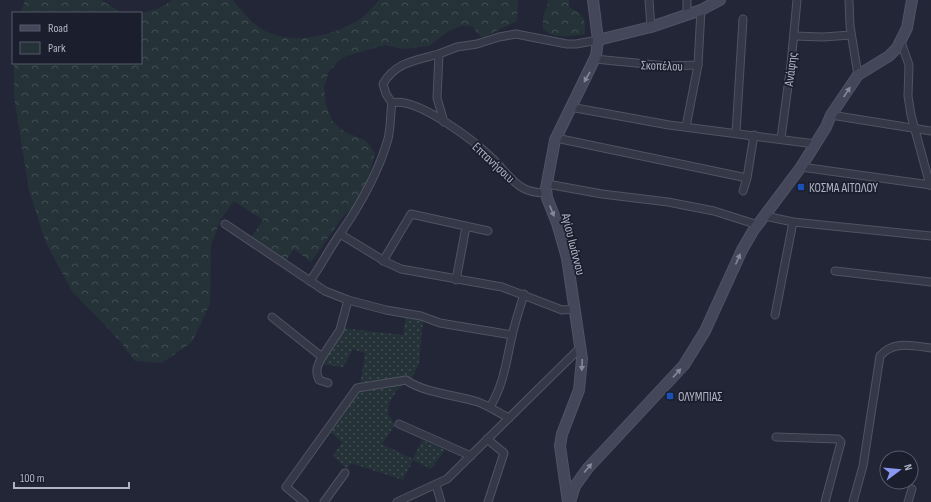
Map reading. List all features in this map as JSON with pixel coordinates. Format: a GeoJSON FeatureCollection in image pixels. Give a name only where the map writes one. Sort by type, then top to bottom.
{"type":"FeatureCollection","features":[{"type":"Feature","properties":{"kind":"street","name":"Αγίου Ιωάννου"},"geometry":{"type":"LineString","coordinates":[[569,502],[560,446],[562,434],[579,390],[582,375],[581,347],[563,242],[547,188],[556,138],[570,107],[596,59],[598,40],[592,0]]}},
{"type":"Feature","properties":{"kind":"street"},"geometry":{"type":"LineString","coordinates":[[649,0],[650,27]]}},
{"type":"Feature","properties":{"kind":"street"},"geometry":{"type":"LineString","coordinates":[[687,0],[687,15]]}},
{"type":"Feature","properties":{"kind":"street"},"geometry":{"type":"LineString","coordinates":[[310,281],[366,194],[380,162],[391,124],[390,111],[392,103],[383,84],[387,76],[411,60],[439,54],[457,47],[477,44],[499,37],[516,34],[567,44],[576,44],[650,27],[701,10],[720,0]]}},
{"type":"Feature","properties":{"kind":"street","name":"Ανάφης"},"geometry":{"type":"LineString","coordinates":[[781,138],[797,0]]}},
{"type":"Feature","properties":{"kind":"street"},"geometry":{"type":"LineString","coordinates":[[849,0],[851,35],[858,75]]}},
{"type":"Feature","properties":{"kind":"street"},"geometry":{"type":"LineString","coordinates":[[569,502],[575,486],[588,468],[684,365],[705,331],[742,250],[826,128],[831,115],[858,75],[889,56],[900,42],[909,20],[912,0]]}},
{"type":"Feature","properties":{"kind":"street","name":"Σκοπέλου"},"geometry":{"type":"LineString","coordinates":[[596,59],[666,66],[698,66],[701,10]]}},
{"type":"Feature","properties":{"kind":"street"},"geometry":{"type":"LineString","coordinates":[[736,133],[743,19]]}},
{"type":"Feature","properties":{"kind":"street"},"geometry":{"type":"LineString","coordinates":[[794,36],[823,37],[851,35]]}},
{"type":"Feature","properties":{"kind":"street"},"geometry":{"type":"LineString","coordinates":[[800,167],[931,185],[911,115],[908,96],[909,65],[900,42]]}},
{"type":"Feature","properties":{"kind":"street"},"geometry":{"type":"LineString","coordinates":[[439,54],[437,98],[444,122]]}},
{"type":"Feature","properties":{"kind":"street"},"geometry":{"type":"LineString","coordinates":[[686,127],[698,66]]}},
{"type":"Feature","properties":{"kind":"street","name":"Επτανήσοιυ"},"geometry":{"type":"LineString","coordinates":[[392,103],[397,102],[411,105],[456,129],[485,151],[521,187],[536,193],[547,188],[668,202],[714,211],[758,225]]}},
{"type":"Feature","properties":{"kind":"street"},"geometry":{"type":"LineString","coordinates":[[570,107],[686,127],[781,138],[815,144]]}},
{"type":"Feature","properties":{"kind":"street"},"geometry":{"type":"LineString","coordinates":[[831,115],[931,131]]}},
{"type":"Feature","properties":{"kind":"street"},"geometry":{"type":"LineString","coordinates":[[743,191],[747,178],[754,135]]}},
{"type":"Feature","properties":{"kind":"street"},"geometry":{"type":"LineString","coordinates":[[556,138],[747,178]]}},
{"type":"Feature","properties":{"kind":"street"},"geometry":{"type":"LineString","coordinates":[[384,261],[411,214],[488,231]]}},
{"type":"Feature","properties":{"kind":"street"},"geometry":{"type":"LineString","coordinates":[[764,216],[793,222],[931,236]]}},
{"type":"Feature","properties":{"kind":"street"},"geometry":{"type":"LineString","coordinates":[[775,315],[793,222]]}},
{"type":"Feature","properties":{"kind":"street"},"geometry":{"type":"LineString","coordinates":[[225,224],[279,262],[325,291],[348,300],[386,310],[421,316],[440,323],[512,335]]}},
{"type":"Feature","properties":{"kind":"street"},"geometry":{"type":"LineString","coordinates":[[456,280],[466,227]]}},
{"type":"Feature","properties":{"kind":"street"},"geometry":{"type":"LineString","coordinates":[[340,234],[384,261],[401,268],[456,280],[502,287],[524,294],[562,310],[575,310]]}},
{"type":"Feature","properties":{"kind":"street"},"geometry":{"type":"LineString","coordinates":[[835,271],[931,282]]}},
{"type":"Feature","properties":{"kind":"street"},"geometry":{"type":"LineString","coordinates":[[490,407],[499,393],[505,377],[512,335],[524,294]]}},
{"type":"Feature","properties":{"kind":"street"},"geometry":{"type":"LineString","coordinates":[[328,383],[319,380],[316,375],[317,366],[340,330],[348,300]]}},
{"type":"Feature","properties":{"kind":"street"},"geometry":{"type":"LineString","coordinates":[[272,317],[322,357]]}},
{"type":"Feature","properties":{"kind":"street"},"geometry":{"type":"LineString","coordinates":[[853,502],[862,466],[880,356],[885,351],[899,345],[931,348]]}},
{"type":"Feature","properties":{"kind":"street"},"geometry":{"type":"LineString","coordinates":[[397,502],[447,479],[581,347]]}},
{"type":"Feature","properties":{"kind":"street"},"geometry":{"type":"LineString","coordinates":[[304,502],[286,487],[357,388],[406,380],[418,386],[468,399],[490,407],[509,418]]}},
{"type":"Feature","properties":{"kind":"street"},"geometry":{"type":"LineString","coordinates":[[399,424],[471,456]]}},
{"type":"Feature","properties":{"kind":"street"},"geometry":{"type":"LineString","coordinates":[[776,436],[838,439],[841,442],[825,502]]}},
{"type":"Feature","properties":{"kind":"street"},"geometry":{"type":"LineString","coordinates":[[487,439],[504,453],[488,502]]}},
{"type":"Feature","properties":{"kind":"street"},"geometry":{"type":"LineString","coordinates":[[324,502],[345,473]]}},
{"type":"Feature","properties":{"kind":"street"},"geometry":{"type":"LineString","coordinates":[[436,485],[441,502]]}},
{"type":"Feature","properties":{"kind":"street"},"geometry":{"type":"LineString","coordinates":[[908,502],[912,490]]}},
{"type":"Feature","properties":{"kind":"green space"},"geometry":{"type":"Polygon","coordinates":[[[25,0],[101,0],[120,12],[21,12],[25,0]]]}},
{"type":"Feature","properties":{"kind":"green space"},"geometry":{"type":"Polygon","coordinates":[[[173,0],[232,0],[259,28],[275,35],[300,38],[313,37],[339,30],[362,18],[379,0],[518,0],[517,21],[482,38],[472,26],[461,26],[449,31],[429,46],[403,49],[385,45],[343,57],[329,71],[324,87],[326,105],[333,122],[345,132],[365,140],[375,153],[367,182],[355,205],[344,215],[311,262],[294,249],[282,266],[250,239],[263,220],[234,201],[221,219],[211,245],[210,304],[192,342],[162,363],[135,361],[118,339],[72,291],[46,243],[29,190],[14,97],[14,64],[142,64],[142,13],[157,9],[173,0]]]}},
{"type":"Feature","properties":{"kind":"green space"},"geometry":{"type":"Polygon","coordinates":[[[548,0],[569,0],[569,7],[583,17],[585,34],[557,36],[552,35],[543,29],[543,16],[548,0]]]}},
{"type":"Feature","properties":{"kind":"green space"},"geometry":{"type":"Polygon","coordinates":[[[406,316],[423,321],[419,364],[412,377],[397,390],[389,403],[388,414],[395,425],[382,444],[413,459],[422,440],[445,450],[431,469],[413,460],[403,480],[351,463],[347,469],[333,456],[342,442],[329,431],[359,392],[365,353],[353,349],[343,367],[320,364],[342,328],[403,335],[406,316]]]}},
{"type":"Feature","properties":{"kind":"place","name":"ΚΟΣΜΑ ΑΙΤΩΛΟΥ"},"geometry":{"type":"Point","coordinates":[801,187]}},
{"type":"Feature","properties":{"kind":"place","name":"ΟΛΥΜΠΙΑΣ"},"geometry":{"type":"Point","coordinates":[670,396]}}]}
